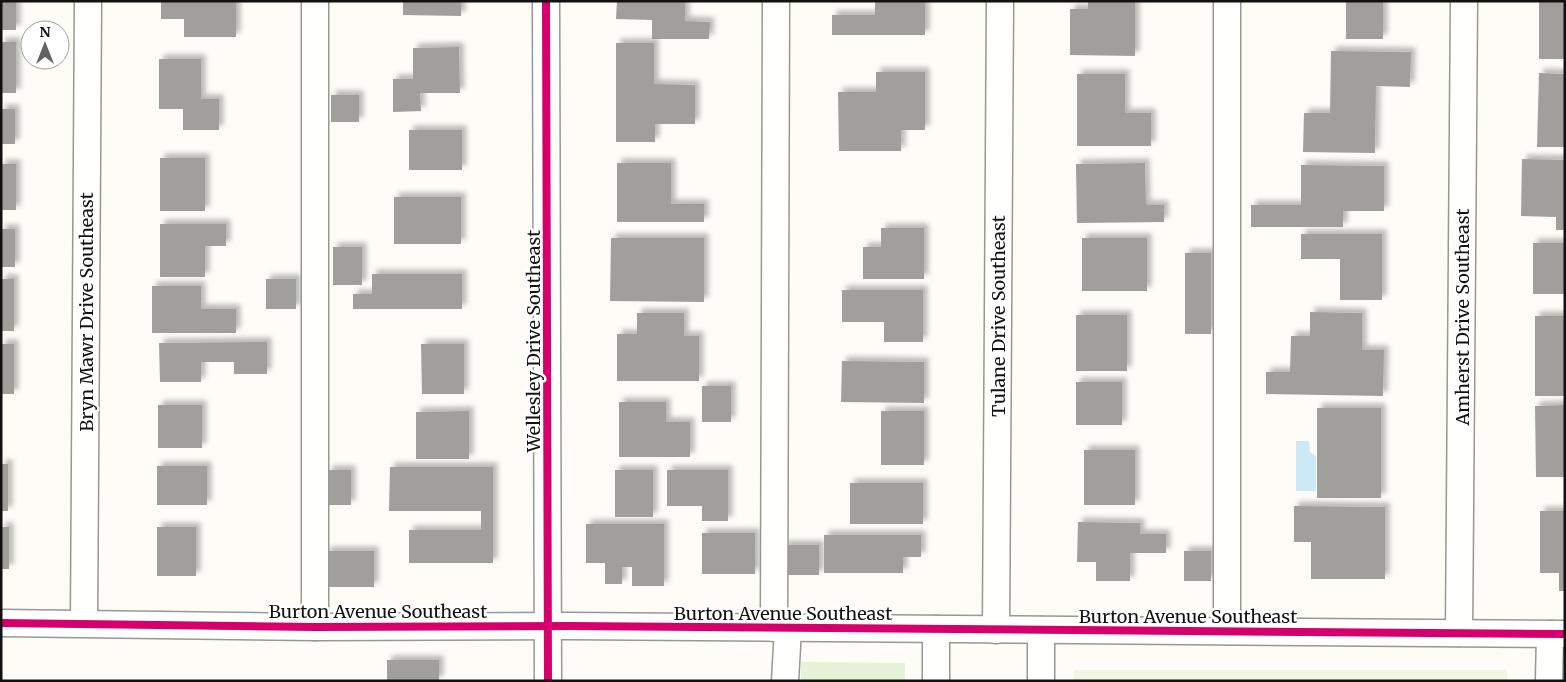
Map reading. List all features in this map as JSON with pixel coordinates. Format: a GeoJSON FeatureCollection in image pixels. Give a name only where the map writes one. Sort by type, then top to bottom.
{"type":"FeatureCollection","features":[{"type":"Feature","properties":{"kind":"street","name":"Bryn Mawr Drive Southeast"},"geometry":{"type":"LineString","coordinates":[[84,623],[88,1]]}},
{"type":"Feature","properties":{"kind":"street"},"geometry":{"type":"LineString","coordinates":[[315,627],[316,1]]}},
{"type":"Feature","properties":{"kind":"street","name":"Wellesley Drive Southeast"},"geometry":{"type":"LineString","coordinates":[[546,1],[548,681]]}},
{"type":"Feature","properties":{"kind":"street"},"geometry":{"type":"LineString","coordinates":[[776,1],[781,628],[785,680]]}},
{"type":"Feature","properties":{"kind":"street","name":"Tulane Drive Southeast"},"geometry":{"type":"LineString","coordinates":[[996,630],[1000,1]]}},
{"type":"Feature","properties":{"kind":"street"},"geometry":{"type":"LineString","coordinates":[[1227,631],[1228,1]]}},
{"type":"Feature","properties":{"kind":"street","name":"Amherst Drive Southeast"},"geometry":{"type":"LineString","coordinates":[[1459,633],[1464,1]]}},
{"type":"Feature","properties":{"kind":"street","name":"Burton Avenue Southeast"},"geometry":{"type":"LineString","coordinates":[[1,622],[315,627],[549,626],[1557,634]]}},
{"type":"Feature","properties":{"kind":"street"},"geometry":{"type":"LineString","coordinates":[[936,629],[936,681]]}},
{"type":"Feature","properties":{"kind":"street"},"geometry":{"type":"LineString","coordinates":[[1040,681],[1041,630]]}},
{"type":"Feature","properties":{"kind":"street"},"geometry":{"type":"LineString","coordinates":[[1549,681],[1557,634]]}},
{"type":"Feature","properties":{"kind":"green space"},"geometry":{"type":"Polygon","coordinates":[[[801,662],[905,663],[905,681],[801,681],[801,662]]]}},
{"type":"Feature","properties":{"kind":"green space"},"geometry":{"type":"Polygon","coordinates":[[[1074,670],[1507,670],[1507,681],[1074,681],[1074,670]]]}},
{"type":"Feature","properties":{"kind":"water"},"geometry":{"type":"Polygon","coordinates":[[[1296,441],[1309,441],[1310,452],[1316,456],[1316,491],[1296,491],[1296,441]]]}},
{"type":"Feature","properties":{"kind":"building"},"geometry":{"type":"Polygon","coordinates":[[[1,1],[16,1],[16,30],[1,30],[1,1]]]}},
{"type":"Feature","properties":{"kind":"building"},"geometry":{"type":"Polygon","coordinates":[[[161,1],[236,1],[236,37],[184,37],[184,19],[161,19],[161,1]]]}},
{"type":"Feature","properties":{"kind":"building"},"geometry":{"type":"Polygon","coordinates":[[[403,1],[461,1],[461,16],[403,15],[403,1]]]}},
{"type":"Feature","properties":{"kind":"building"},"geometry":{"type":"Polygon","coordinates":[[[617,1],[685,1],[685,21],[710,22],[709,39],[652,39],[652,20],[616,19],[617,1]]]}},
{"type":"Feature","properties":{"kind":"building"},"geometry":{"type":"Polygon","coordinates":[[[875,1],[925,1],[925,35],[832,35],[832,15],[875,15],[875,1]]]}},
{"type":"Feature","properties":{"kind":"building"},"geometry":{"type":"Polygon","coordinates":[[[1088,1],[1135,1],[1135,56],[1070,55],[1070,9],[1088,9],[1088,1]]]}},
{"type":"Feature","properties":{"kind":"building"},"geometry":{"type":"Polygon","coordinates":[[[1346,1],[1383,1],[1383,39],[1346,39],[1346,1]]]}},
{"type":"Feature","properties":{"kind":"building"},"geometry":{"type":"Polygon","coordinates":[[[1539,1],[1565,1],[1565,59],[1539,59],[1539,1]]]}},
{"type":"Feature","properties":{"kind":"building"},"geometry":{"type":"Polygon","coordinates":[[[1,42],[16,42],[16,93],[1,93],[1,42]]]}},
{"type":"Feature","properties":{"kind":"building"},"geometry":{"type":"Polygon","coordinates":[[[616,43],[654,43],[654,84],[695,85],[695,124],[655,124],[655,142],[616,142],[616,43]]]}},
{"type":"Feature","properties":{"kind":"building"},"geometry":{"type":"Polygon","coordinates":[[[459,47],[460,93],[420,93],[421,111],[393,112],[393,79],[413,79],[413,48],[459,47]]]}},
{"type":"Feature","properties":{"kind":"building"},"geometry":{"type":"Polygon","coordinates":[[[1331,51],[1411,52],[1410,87],[1376,86],[1375,153],[1303,152],[1304,113],[1330,113],[1331,51]]]}},
{"type":"Feature","properties":{"kind":"building"},"geometry":{"type":"Polygon","coordinates":[[[159,59],[201,59],[201,99],[219,99],[219,130],[183,130],[183,109],[159,109],[159,59]]]}},
{"type":"Feature","properties":{"kind":"building"},"geometry":{"type":"Polygon","coordinates":[[[876,72],[925,72],[925,130],[901,130],[901,151],[839,151],[838,92],[876,92],[876,72]]]}},
{"type":"Feature","properties":{"kind":"building"},"geometry":{"type":"Polygon","coordinates":[[[1539,73],[1565,74],[1565,147],[1537,147],[1539,73]]]}},
{"type":"Feature","properties":{"kind":"building"},"geometry":{"type":"Polygon","coordinates":[[[1077,74],[1125,74],[1125,113],[1151,113],[1151,146],[1077,146],[1077,74]]]}},
{"type":"Feature","properties":{"kind":"building"},"geometry":{"type":"Polygon","coordinates":[[[331,95],[359,95],[359,122],[331,122],[331,95]]]}},
{"type":"Feature","properties":{"kind":"building"},"geometry":{"type":"Polygon","coordinates":[[[1,109],[15,109],[15,144],[1,144],[1,109]]]}},
{"type":"Feature","properties":{"kind":"building"},"geometry":{"type":"Polygon","coordinates":[[[409,130],[462,130],[462,170],[409,170],[409,130]]]}},
{"type":"Feature","properties":{"kind":"building"},"geometry":{"type":"Polygon","coordinates":[[[160,158],[205,158],[205,211],[160,211],[160,158]]]}},
{"type":"Feature","properties":{"kind":"building"},"geometry":{"type":"Polygon","coordinates":[[[1522,159],[1565,160],[1565,230],[1556,230],[1556,217],[1521,216],[1522,159]]]}},
{"type":"Feature","properties":{"kind":"building"},"geometry":{"type":"Polygon","coordinates":[[[617,163],[671,163],[671,204],[704,204],[704,222],[617,222],[617,163]]]}},
{"type":"Feature","properties":{"kind":"building"},"geometry":{"type":"Polygon","coordinates":[[[1145,163],[1146,205],[1164,205],[1164,222],[1077,223],[1076,164],[1145,163]]]}},
{"type":"Feature","properties":{"kind":"building"},"geometry":{"type":"Polygon","coordinates":[[[1,164],[16,164],[16,210],[1,210],[1,164]]]}},
{"type":"Feature","properties":{"kind":"building"},"geometry":{"type":"Polygon","coordinates":[[[1301,165],[1384,166],[1384,211],[1343,211],[1343,227],[1251,227],[1251,205],[1301,205],[1301,165]]]}},
{"type":"Feature","properties":{"kind":"building"},"geometry":{"type":"Polygon","coordinates":[[[394,197],[461,197],[461,244],[394,244],[394,197]]]}},
{"type":"Feature","properties":{"kind":"building"},"geometry":{"type":"Polygon","coordinates":[[[160,224],[226,224],[226,246],[205,246],[205,277],[160,277],[160,224]]]}},
{"type":"Feature","properties":{"kind":"building"},"geometry":{"type":"Polygon","coordinates":[[[881,228],[924,228],[924,279],[863,279],[863,247],[881,247],[881,228]]]}},
{"type":"Feature","properties":{"kind":"building"},"geometry":{"type":"Polygon","coordinates":[[[1,229],[15,229],[15,267],[1,267],[1,229]]]}},
{"type":"Feature","properties":{"kind":"building"},"geometry":{"type":"Polygon","coordinates":[[[1301,234],[1382,234],[1382,300],[1340,300],[1340,259],[1301,259],[1301,234]]]}},
{"type":"Feature","properties":{"kind":"building"},"geometry":{"type":"Polygon","coordinates":[[[611,238],[704,238],[704,302],[610,301],[611,238]]]}},
{"type":"Feature","properties":{"kind":"building"},"geometry":{"type":"Polygon","coordinates":[[[1082,238],[1147,238],[1147,291],[1082,291],[1082,238]]]}},
{"type":"Feature","properties":{"kind":"building"},"geometry":{"type":"Polygon","coordinates":[[[1533,243],[1565,243],[1565,294],[1533,294],[1533,243]]]}},
{"type":"Feature","properties":{"kind":"building"},"geometry":{"type":"Polygon","coordinates":[[[333,247],[362,247],[362,285],[333,285],[333,247]]]}},
{"type":"Feature","properties":{"kind":"building"},"geometry":{"type":"Polygon","coordinates":[[[1185,253],[1211,253],[1211,334],[1185,334],[1185,253]]]}},
{"type":"Feature","properties":{"kind":"building"},"geometry":{"type":"Polygon","coordinates":[[[372,274],[462,274],[462,309],[353,309],[353,294],[372,294],[372,274]]]}},
{"type":"Feature","properties":{"kind":"building"},"geometry":{"type":"Polygon","coordinates":[[[1,279],[14,279],[14,331],[1,331],[1,279]]]}},
{"type":"Feature","properties":{"kind":"building"},"geometry":{"type":"Polygon","coordinates":[[[266,279],[296,279],[296,309],[266,309],[266,279]]]}},
{"type":"Feature","properties":{"kind":"building"},"geometry":{"type":"Polygon","coordinates":[[[152,286],[201,286],[201,309],[236,309],[236,333],[152,333],[152,286]]]}},
{"type":"Feature","properties":{"kind":"building"},"geometry":{"type":"Polygon","coordinates":[[[842,290],[923,290],[923,342],[884,342],[884,322],[842,322],[842,290]]]}},
{"type":"Feature","properties":{"kind":"building"},"geometry":{"type":"Polygon","coordinates":[[[1310,312],[1362,313],[1362,350],[1384,350],[1383,396],[1266,394],[1266,372],[1290,372],[1291,336],[1310,336],[1310,312]]]}},
{"type":"Feature","properties":{"kind":"building"},"geometry":{"type":"Polygon","coordinates":[[[637,313],[684,313],[684,336],[699,336],[699,381],[617,381],[617,334],[637,334],[637,313]]]}},
{"type":"Feature","properties":{"kind":"building"},"geometry":{"type":"Polygon","coordinates":[[[1076,315],[1127,315],[1127,371],[1076,371],[1076,315]]]}},
{"type":"Feature","properties":{"kind":"building"},"geometry":{"type":"Polygon","coordinates":[[[1535,316],[1565,316],[1565,396],[1535,396],[1535,316]]]}},
{"type":"Feature","properties":{"kind":"building"},"geometry":{"type":"Polygon","coordinates":[[[267,342],[267,374],[234,374],[234,362],[201,362],[201,382],[160,382],[159,343],[267,342]]]}},
{"type":"Feature","properties":{"kind":"building"},"geometry":{"type":"Polygon","coordinates":[[[1,344],[14,344],[14,394],[1,394],[1,344]]]}},
{"type":"Feature","properties":{"kind":"building"},"geometry":{"type":"Polygon","coordinates":[[[421,344],[464,344],[464,394],[422,394],[421,344]]]}},
{"type":"Feature","properties":{"kind":"building"},"geometry":{"type":"Polygon","coordinates":[[[842,361],[924,362],[924,403],[841,402],[842,361]]]}},
{"type":"Feature","properties":{"kind":"building"},"geometry":{"type":"Polygon","coordinates":[[[1076,382],[1122,382],[1122,425],[1076,425],[1076,382]]]}},
{"type":"Feature","properties":{"kind":"building"},"geometry":{"type":"Polygon","coordinates":[[[702,386],[731,386],[731,422],[702,422],[702,386]]]}},
{"type":"Feature","properties":{"kind":"building"},"geometry":{"type":"Polygon","coordinates":[[[619,402],[666,402],[666,422],[690,422],[690,457],[619,457],[619,402]]]}},
{"type":"Feature","properties":{"kind":"building"},"geometry":{"type":"Polygon","coordinates":[[[158,405],[202,405],[202,448],[158,448],[158,405]]]}},
{"type":"Feature","properties":{"kind":"building"},"geometry":{"type":"Polygon","coordinates":[[[1565,405],[1565,477],[1536,477],[1535,406],[1565,405]]]}},
{"type":"Feature","properties":{"kind":"building"},"geometry":{"type":"Polygon","coordinates":[[[1317,408],[1381,408],[1381,498],[1317,498],[1317,408]]]}},
{"type":"Feature","properties":{"kind":"building"},"geometry":{"type":"Polygon","coordinates":[[[469,411],[469,459],[416,459],[416,412],[469,411]]]}},
{"type":"Feature","properties":{"kind":"building"},"geometry":{"type":"Polygon","coordinates":[[[881,411],[924,411],[924,465],[881,465],[881,411]]]}},
{"type":"Feature","properties":{"kind":"building"},"geometry":{"type":"Polygon","coordinates":[[[1084,450],[1135,450],[1135,505],[1084,505],[1084,450]]]}},
{"type":"Feature","properties":{"kind":"building"},"geometry":{"type":"Polygon","coordinates":[[[1,464],[8,464],[8,511],[1,511],[1,464]]]}},
{"type":"Feature","properties":{"kind":"building"},"geometry":{"type":"Polygon","coordinates":[[[157,466],[207,466],[207,505],[157,505],[157,466]]]}},
{"type":"Feature","properties":{"kind":"building"},"geometry":{"type":"Polygon","coordinates":[[[390,467],[493,467],[493,563],[409,563],[409,530],[481,530],[481,511],[389,511],[390,467]]]}},
{"type":"Feature","properties":{"kind":"building"},"geometry":{"type":"Polygon","coordinates":[[[328,470],[351,470],[351,505],[328,505],[328,470]]]}},
{"type":"Feature","properties":{"kind":"building"},"geometry":{"type":"Polygon","coordinates":[[[615,470],[653,470],[653,517],[615,517],[615,470]]]}},
{"type":"Feature","properties":{"kind":"building"},"geometry":{"type":"Polygon","coordinates":[[[667,470],[728,470],[728,521],[702,521],[702,506],[667,506],[667,470]]]}},
{"type":"Feature","properties":{"kind":"building"},"geometry":{"type":"Polygon","coordinates":[[[850,483],[923,483],[923,524],[850,524],[850,483]]]}},
{"type":"Feature","properties":{"kind":"building"},"geometry":{"type":"Polygon","coordinates":[[[1294,506],[1385,507],[1385,579],[1311,579],[1311,542],[1294,542],[1294,506]]]}},
{"type":"Feature","properties":{"kind":"building"},"geometry":{"type":"Polygon","coordinates":[[[1540,511],[1565,511],[1565,591],[1559,591],[1559,573],[1540,573],[1540,511]]]}},
{"type":"Feature","properties":{"kind":"building"},"geometry":{"type":"Polygon","coordinates":[[[1078,522],[1140,523],[1140,534],[1166,534],[1166,553],[1130,553],[1130,581],[1096,581],[1096,562],[1077,562],[1078,522]]]}},
{"type":"Feature","properties":{"kind":"building"},"geometry":{"type":"Polygon","coordinates":[[[586,524],[664,524],[664,586],[632,586],[632,567],[622,567],[622,584],[605,584],[605,563],[586,563],[586,524]]]}},
{"type":"Feature","properties":{"kind":"building"},"geometry":{"type":"Polygon","coordinates":[[[1,527],[9,527],[9,569],[1,569],[1,527]]]}},
{"type":"Feature","properties":{"kind":"building"},"geometry":{"type":"Polygon","coordinates":[[[157,527],[196,527],[196,576],[157,576],[157,527]]]}},
{"type":"Feature","properties":{"kind":"building"},"geometry":{"type":"Polygon","coordinates":[[[702,533],[755,533],[755,574],[702,574],[702,533]]]}},
{"type":"Feature","properties":{"kind":"building"},"geometry":{"type":"Polygon","coordinates":[[[824,535],[921,535],[921,557],[903,557],[903,573],[824,573],[824,535]]]}},
{"type":"Feature","properties":{"kind":"building"},"geometry":{"type":"Polygon","coordinates":[[[783,545],[819,545],[819,575],[783,575],[783,545]]]}},
{"type":"Feature","properties":{"kind":"building"},"geometry":{"type":"Polygon","coordinates":[[[326,551],[374,551],[374,587],[326,587],[326,551]]]}},
{"type":"Feature","properties":{"kind":"building"},"geometry":{"type":"Polygon","coordinates":[[[1184,551],[1211,551],[1211,581],[1184,581],[1184,551]]]}},
{"type":"Feature","properties":{"kind":"building"},"geometry":{"type":"Polygon","coordinates":[[[387,660],[439,660],[439,681],[387,681],[387,660]]]}},
{"type":"Feature","properties":{"kind":"cycle path"},"geometry":{"type":"LineString","coordinates":[[546,1],[548,681]]}},
{"type":"Feature","properties":{"kind":"cycle path"},"geometry":{"type":"LineString","coordinates":[[1,623],[315,627],[569,626],[1565,634]]}}]}
